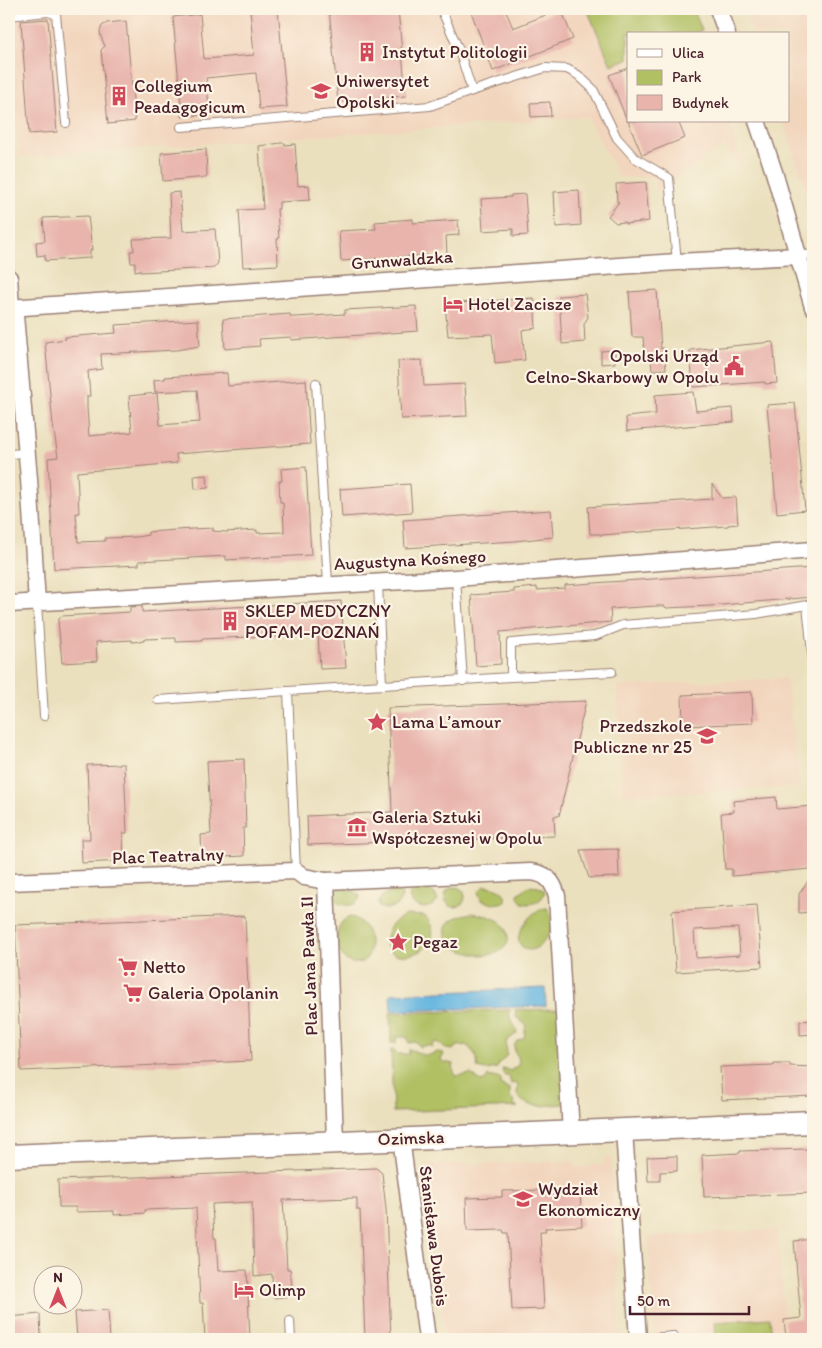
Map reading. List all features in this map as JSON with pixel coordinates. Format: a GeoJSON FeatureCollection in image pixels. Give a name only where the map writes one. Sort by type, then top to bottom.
{"type":"FeatureCollection","features":[{"type":"Feature","properties":{"kind":"main road","name":"Ozimska"},"geometry":{"type":"LineString","coordinates":[[9,1156],[813,1122]]}},
{"type":"Feature","properties":{"kind":"street"},"geometry":{"type":"LineString","coordinates":[[718,9],[726,32]]}},
{"type":"Feature","properties":{"kind":"street"},"geometry":{"type":"LineString","coordinates":[[757,122],[806,255],[813,307]]}},
{"type":"Feature","properties":{"kind":"street","name":"Grunwaldzka"},"geometry":{"type":"LineString","coordinates":[[10,307],[806,255]]}},
{"type":"Feature","properties":{"kind":"street"},"geometry":{"type":"LineString","coordinates":[[9,278],[10,307],[15,316],[27,453],[37,603]]}},
{"type":"Feature","properties":{"kind":"street","name":"Augustyna Kośnego"},"geometry":{"type":"LineString","coordinates":[[9,604],[456,578],[813,550]]}},
{"type":"Feature","properties":{"kind":"street","name":"Plac Teatralny"},"geometry":{"type":"LineString","coordinates":[[9,882],[296,871],[304,877],[326,881]]}},
{"type":"Feature","properties":{"kind":"street","name":"Plac Jana Pawła II"},"geometry":{"type":"LineString","coordinates":[[335,1142],[326,881],[530,872],[539,873],[546,877],[554,887],[557,896],[571,1133]]}},
{"type":"Feature","properties":{"kind":"street"},"geometry":{"type":"LineString","coordinates":[[624,1130],[640,1339]]}},
{"type":"Feature","properties":{"kind":"street","name":"Stanisława Dubois"},"geometry":{"type":"LineString","coordinates":[[401,1138],[428,1339]]}},
{"type":"Feature","properties":{"kind":"lane"},"geometry":{"type":"LineString","coordinates":[[441,9],[459,50],[472,91]]}},
{"type":"Feature","properties":{"kind":"lane"},"geometry":{"type":"LineString","coordinates":[[9,16],[48,12],[56,14],[66,123]]}},
{"type":"Feature","properties":{"kind":"lane"},"geometry":{"type":"LineString","coordinates":[[181,127],[430,106],[545,68],[567,69],[578,75],[593,89],[617,138],[635,158],[669,178],[677,262]]}},
{"type":"Feature","properties":{"kind":"lane"},"geometry":{"type":"LineString","coordinates":[[316,383],[328,584]]}},
{"type":"Feature","properties":{"kind":"lane"},"geometry":{"type":"LineString","coordinates":[[9,454],[27,453]]}},
{"type":"Feature","properties":{"kind":"lane"},"geometry":{"type":"LineString","coordinates":[[456,578],[463,681]]}},
{"type":"Feature","properties":{"kind":"lane"},"geometry":{"type":"LineString","coordinates":[[378,582],[382,685]]}},
{"type":"Feature","properties":{"kind":"lane"},"geometry":{"type":"LineString","coordinates":[[37,603],[44,716]]}},
{"type":"Feature","properties":{"kind":"lane"},"geometry":{"type":"LineString","coordinates":[[512,677],[511,643],[595,636],[623,625],[756,614],[807,605],[813,662]]}},
{"type":"Feature","properties":{"kind":"lane"},"geometry":{"type":"LineString","coordinates":[[158,700],[612,672]]}},
{"type":"Feature","properties":{"kind":"lane"},"geometry":{"type":"LineString","coordinates":[[288,691],[296,871]]}},
{"type":"Feature","properties":{"kind":"lane"},"geometry":{"type":"LineString","coordinates":[[290,1321],[291,1339]]}},
{"type":"Feature","properties":{"kind":"lane"},"geometry":{"type":"LineString","coordinates":[[640,1339],[674,1336]]}},
{"type":"Feature","properties":{"kind":"shaded area","name":"Uniwersytet Opolski"},"geometry":{"type":"Polygon","coordinates":[[[9,9],[587,9],[611,65],[627,59],[627,122],[729,122],[743,167],[724,145],[655,192],[654,178],[619,177],[587,117],[20,157],[9,37],[9,9]]]}},
{"type":"Feature","properties":{"kind":"shaded area"},"geometry":{"type":"Polygon","coordinates":[[[744,9],[813,9],[813,211],[783,122],[790,122],[790,32],[753,32],[744,9]]]}},
{"type":"Feature","properties":{"kind":"shaded area","name":"Przedszkole Publiczne nr 25"},"geometry":{"type":"Polygon","coordinates":[[[786,678],[800,787],[622,795],[617,686],[786,678]]]}},
{"type":"Feature","properties":{"kind":"shaded area","name":"Wydział Ekonomiczny"},"geometry":{"type":"Polygon","coordinates":[[[604,1158],[611,1158],[620,1339],[446,1339],[427,1165],[575,1161],[575,1167],[604,1165],[604,1158]]]}},
{"type":"Feature","properties":{"kind":"shaded area"},"geometry":{"type":"Polygon","coordinates":[[[777,1229],[786,1339],[655,1339],[648,1237],[777,1229]]]}},
{"type":"Feature","properties":{"kind":"green space"},"geometry":{"type":"Polygon","coordinates":[[[587,9],[693,9],[702,30],[698,32],[627,32],[627,59],[611,65],[587,9]]]}},
{"type":"Feature","properties":{"kind":"green space"},"geometry":{"type":"Polygon","coordinates":[[[484,886],[502,891],[506,902],[493,904],[481,900],[478,892],[484,886]]]}},
{"type":"Feature","properties":{"kind":"green space"},"geometry":{"type":"Polygon","coordinates":[[[529,886],[539,887],[545,891],[540,900],[526,904],[519,899],[518,894],[529,886]]]}},
{"type":"Feature","properties":{"kind":"green space"},"geometry":{"type":"Polygon","coordinates":[[[423,887],[435,894],[438,901],[431,906],[423,908],[412,903],[410,893],[414,889],[423,887]]]}},
{"type":"Feature","properties":{"kind":"green space"},"geometry":{"type":"Polygon","coordinates":[[[455,887],[462,890],[465,897],[462,904],[455,907],[448,904],[445,897],[448,890],[455,887]]]}},
{"type":"Feature","properties":{"kind":"green space"},"geometry":{"type":"Polygon","coordinates":[[[342,888],[352,890],[360,896],[356,903],[344,905],[333,898],[334,892],[342,888]]]}},
{"type":"Feature","properties":{"kind":"green space"},"geometry":{"type":"Polygon","coordinates":[[[388,893],[401,893],[402,897],[397,906],[386,909],[379,907],[379,900],[383,896],[388,893]]]}},
{"type":"Feature","properties":{"kind":"green space"},"geometry":{"type":"Polygon","coordinates":[[[547,908],[551,917],[548,936],[535,948],[528,950],[522,947],[518,938],[528,918],[537,911],[547,908]]]}},
{"type":"Feature","properties":{"kind":"green space"},"geometry":{"type":"Polygon","coordinates":[[[472,913],[493,918],[502,923],[507,932],[508,940],[502,950],[488,955],[472,954],[457,948],[449,942],[446,937],[446,929],[450,921],[472,913]]]}},
{"type":"Feature","properties":{"kind":"green space"},"geometry":{"type":"Polygon","coordinates":[[[406,915],[425,916],[432,929],[431,939],[425,948],[415,953],[394,954],[388,948],[387,933],[393,924],[406,915]]]}},
{"type":"Feature","properties":{"kind":"green space"},"geometry":{"type":"Polygon","coordinates":[[[350,917],[357,919],[363,925],[370,940],[368,955],[364,961],[357,963],[345,959],[338,947],[337,933],[339,926],[350,917]]]}},
{"type":"Feature","properties":{"kind":"green space"},"geometry":{"type":"Polygon","coordinates":[[[559,1009],[563,1104],[532,1105],[521,1100],[517,1095],[518,1085],[515,1083],[511,1084],[509,1076],[505,1076],[502,1071],[503,1068],[510,1071],[518,1065],[514,1046],[517,1041],[524,1038],[526,1025],[516,1017],[515,1010],[559,1009]]]}},
{"type":"Feature","properties":{"kind":"green space"},"geometry":{"type":"Polygon","coordinates":[[[510,1010],[509,1013],[517,1033],[506,1042],[507,1055],[497,1068],[486,1070],[477,1068],[475,1055],[466,1045],[458,1046],[452,1050],[446,1049],[438,1042],[434,1043],[432,1047],[427,1045],[421,1047],[415,1042],[409,1043],[407,1037],[396,1037],[396,1043],[391,1043],[390,1013],[510,1010]]]}},
{"type":"Feature","properties":{"kind":"green space"},"geometry":{"type":"Polygon","coordinates":[[[409,1049],[423,1055],[437,1052],[443,1053],[444,1055],[441,1059],[443,1062],[454,1064],[453,1070],[456,1076],[471,1074],[481,1082],[486,1080],[488,1076],[501,1079],[500,1084],[510,1089],[510,1097],[515,1101],[514,1105],[518,1107],[393,1112],[391,1050],[395,1050],[396,1054],[409,1054],[409,1049]]]}},
{"type":"Feature","properties":{"kind":"green space"},"geometry":{"type":"Polygon","coordinates":[[[770,1318],[772,1339],[716,1339],[715,1322],[770,1318]]]}},
{"type":"Feature","properties":{"kind":"water"},"geometry":{"type":"Polygon","coordinates":[[[545,988],[546,1006],[391,1011],[390,994],[545,988]]]}},
{"type":"Feature","properties":{"kind":"building"},"geometry":{"type":"Polygon","coordinates":[[[250,9],[278,9],[287,107],[259,109],[256,73],[206,78],[210,114],[182,117],[173,17],[200,14],[204,59],[254,55],[250,9]]]}},
{"type":"Feature","properties":{"kind":"building","name":"Instytut Politologii"},"geometry":{"type":"Polygon","coordinates":[[[329,9],[398,9],[406,96],[338,102],[329,9]]]}},
{"type":"Feature","properties":{"kind":"building"},"geometry":{"type":"Polygon","coordinates":[[[470,9],[505,9],[513,28],[561,9],[573,39],[493,71],[470,9]]]}},
{"type":"Feature","properties":{"kind":"building"},"geometry":{"type":"Polygon","coordinates":[[[48,19],[57,132],[29,134],[21,21],[48,19]]]}},
{"type":"Feature","properties":{"kind":"building","name":"Collegium Peadagogicum"},"geometry":{"type":"Polygon","coordinates":[[[126,21],[135,121],[108,124],[101,50],[105,46],[100,31],[102,26],[107,23],[126,21]]]}},
{"type":"Feature","properties":{"kind":"building"},"geometry":{"type":"Polygon","coordinates":[[[627,68],[627,121],[609,75],[627,68]]]}},
{"type":"Feature","properties":{"kind":"building"},"geometry":{"type":"Polygon","coordinates":[[[550,102],[551,116],[531,117],[530,103],[550,102]]]}},
{"type":"Feature","properties":{"kind":"building"},"geometry":{"type":"Polygon","coordinates":[[[628,122],[678,122],[685,138],[642,155],[628,122]]]}},
{"type":"Feature","properties":{"kind":"building"},"geometry":{"type":"Polygon","coordinates":[[[285,143],[285,145],[295,144],[298,186],[309,185],[310,200],[279,202],[279,209],[277,209],[278,265],[243,267],[239,210],[263,209],[259,146],[285,143]]]}},
{"type":"Feature","properties":{"kind":"building"},"geometry":{"type":"Polygon","coordinates":[[[206,149],[207,177],[163,181],[161,153],[206,149]]]}},
{"type":"Feature","properties":{"kind":"building"},"geometry":{"type":"Polygon","coordinates":[[[646,182],[649,221],[625,224],[625,222],[616,223],[608,216],[619,202],[617,202],[616,184],[646,182]]]}},
{"type":"Feature","properties":{"kind":"building"},"geometry":{"type":"Polygon","coordinates":[[[579,190],[581,225],[556,227],[554,192],[579,190]]]}},
{"type":"Feature","properties":{"kind":"building"},"geometry":{"type":"Polygon","coordinates":[[[180,192],[183,231],[215,229],[218,263],[214,268],[135,271],[135,263],[131,263],[130,251],[134,251],[133,239],[171,238],[169,193],[180,192]]]}},
{"type":"Feature","properties":{"kind":"building"},"geometry":{"type":"Polygon","coordinates":[[[525,194],[528,235],[513,236],[513,229],[483,231],[481,199],[525,194]]]}},
{"type":"Feature","properties":{"kind":"building"},"geometry":{"type":"Polygon","coordinates":[[[88,216],[92,250],[90,250],[90,258],[45,261],[45,255],[37,256],[36,242],[45,241],[43,218],[88,216]]]}},
{"type":"Feature","properties":{"kind":"building"},"geometry":{"type":"Polygon","coordinates":[[[413,219],[413,223],[458,220],[459,235],[446,236],[447,254],[341,261],[339,231],[376,229],[375,222],[413,219]]]}},
{"type":"Feature","properties":{"kind":"building"},"geometry":{"type":"Polygon","coordinates":[[[657,290],[661,349],[664,348],[666,369],[652,370],[651,360],[645,361],[643,337],[632,337],[629,292],[657,290]]]}},
{"type":"Feature","properties":{"kind":"building"},"geometry":{"type":"Polygon","coordinates":[[[585,294],[588,317],[584,324],[585,342],[562,344],[559,296],[585,294]]]}},
{"type":"Feature","properties":{"kind":"building"},"geometry":{"type":"Polygon","coordinates":[[[534,298],[536,328],[522,330],[525,360],[495,363],[492,334],[448,336],[445,304],[534,298]]]}},
{"type":"Feature","properties":{"kind":"building"},"geometry":{"type":"Polygon","coordinates":[[[416,306],[418,331],[291,340],[291,337],[259,339],[260,346],[225,349],[223,319],[290,314],[291,317],[295,317],[345,314],[345,310],[416,306]]]}},
{"type":"Feature","properties":{"kind":"building"},"geometry":{"type":"Polygon","coordinates":[[[198,320],[200,346],[176,350],[101,354],[102,369],[88,371],[90,396],[87,396],[89,436],[132,432],[129,396],[157,393],[160,425],[200,422],[197,390],[155,392],[154,380],[165,379],[165,377],[227,373],[228,386],[306,380],[310,444],[176,454],[177,463],[77,472],[79,513],[76,513],[78,542],[105,541],[105,538],[148,535],[148,532],[192,529],[213,528],[213,531],[225,532],[257,530],[257,533],[284,532],[283,502],[280,502],[279,481],[282,481],[281,469],[306,467],[311,555],[226,560],[226,556],[139,561],[139,565],[54,569],[48,458],[58,457],[45,342],[66,339],[65,337],[116,333],[115,325],[198,320]]]}},
{"type":"Feature","properties":{"kind":"building"},"geometry":{"type":"Polygon","coordinates":[[[773,342],[777,383],[765,384],[765,382],[693,387],[690,350],[773,342]]]}},
{"type":"Feature","properties":{"kind":"building"},"geometry":{"type":"Polygon","coordinates":[[[615,350],[615,363],[601,364],[601,351],[615,350]]]}},
{"type":"Feature","properties":{"kind":"building"},"geometry":{"type":"Polygon","coordinates":[[[422,360],[424,386],[465,384],[467,416],[401,419],[398,361],[422,360]]]}},
{"type":"Feature","properties":{"kind":"building"},"geometry":{"type":"Polygon","coordinates":[[[693,392],[696,411],[733,408],[734,422],[627,431],[626,417],[656,414],[655,395],[693,392]]]}},
{"type":"Feature","properties":{"kind":"building"},"geometry":{"type":"Polygon","coordinates":[[[795,403],[805,510],[777,513],[767,405],[795,403]]]}},
{"type":"Feature","properties":{"kind":"building"},"geometry":{"type":"Polygon","coordinates":[[[207,475],[208,488],[195,489],[194,476],[207,475]]]}},
{"type":"Feature","properties":{"kind":"building"},"geometry":{"type":"Polygon","coordinates":[[[410,484],[412,512],[342,517],[340,489],[410,484]]]}},
{"type":"Feature","properties":{"kind":"building"},"geometry":{"type":"Polygon","coordinates":[[[712,484],[722,498],[736,497],[738,524],[600,535],[590,534],[588,507],[712,499],[712,484]]]}},
{"type":"Feature","properties":{"kind":"building"},"geometry":{"type":"Polygon","coordinates":[[[551,510],[553,537],[405,548],[403,520],[551,510]]]}},
{"type":"Feature","properties":{"kind":"building"},"geometry":{"type":"Polygon","coordinates":[[[813,568],[813,597],[710,606],[666,608],[665,606],[657,606],[610,609],[611,622],[500,632],[501,664],[476,666],[471,595],[514,592],[514,589],[537,587],[537,590],[565,588],[565,585],[813,568]]]}},
{"type":"Feature","properties":{"kind":"building"},"geometry":{"type":"Polygon","coordinates":[[[341,601],[346,668],[320,669],[318,634],[202,639],[202,641],[176,642],[176,638],[144,639],[144,641],[132,642],[132,640],[96,642],[97,661],[62,663],[58,620],[62,616],[130,612],[130,607],[142,606],[142,612],[341,601]]]}},
{"type":"Feature","properties":{"kind":"building"},"geometry":{"type":"Polygon","coordinates":[[[752,692],[753,723],[683,726],[682,695],[752,692]]]}},
{"type":"Feature","properties":{"kind":"building"},"geometry":{"type":"Polygon","coordinates":[[[586,701],[559,816],[554,816],[555,836],[308,845],[307,816],[392,812],[388,708],[586,701]]]}},
{"type":"Feature","properties":{"kind":"building"},"geometry":{"type":"Polygon","coordinates":[[[244,759],[246,828],[243,828],[244,856],[202,858],[201,835],[211,834],[207,761],[244,759]]]}},
{"type":"Feature","properties":{"kind":"building"},"geometry":{"type":"Polygon","coordinates":[[[124,764],[127,833],[123,833],[124,861],[82,863],[81,839],[90,839],[87,765],[124,764]]]}},
{"type":"Feature","properties":{"kind":"building"},"geometry":{"type":"Polygon","coordinates":[[[776,797],[777,809],[813,806],[813,861],[811,862],[811,869],[732,876],[732,869],[725,869],[721,813],[734,812],[733,801],[776,797]]]}},
{"type":"Feature","properties":{"kind":"building"},"geometry":{"type":"Polygon","coordinates":[[[618,849],[619,877],[589,878],[580,850],[618,849]]]}},
{"type":"Feature","properties":{"kind":"building"},"geometry":{"type":"Polygon","coordinates":[[[813,874],[813,912],[799,913],[799,894],[813,874]]]}},
{"type":"Feature","properties":{"kind":"building"},"geometry":{"type":"Polygon","coordinates":[[[757,905],[762,967],[676,972],[672,911],[757,905]],[[738,928],[694,930],[696,958],[740,955],[738,928]]]}},
{"type":"Feature","properties":{"kind":"building","name":"Galeria Opolanin"},"geometry":{"type":"Polygon","coordinates":[[[245,916],[251,1061],[21,1071],[15,925],[245,916]]]}},
{"type":"Feature","properties":{"kind":"building"},"geometry":{"type":"Polygon","coordinates":[[[813,1020],[813,1034],[800,1035],[800,1021],[813,1020]]]}},
{"type":"Feature","properties":{"kind":"building"},"geometry":{"type":"Polygon","coordinates":[[[774,1063],[790,1063],[790,1066],[813,1067],[813,1096],[722,1100],[720,1067],[774,1065],[774,1063]]]}},
{"type":"Feature","properties":{"kind":"building"},"geometry":{"type":"Polygon","coordinates":[[[807,1149],[807,1151],[813,1151],[813,1193],[704,1197],[702,1155],[740,1153],[740,1151],[807,1149]]]}},
{"type":"Feature","properties":{"kind":"building"},"geometry":{"type":"Polygon","coordinates":[[[677,1156],[677,1171],[660,1172],[660,1181],[648,1181],[647,1157],[677,1156]]]}},
{"type":"Feature","properties":{"kind":"building"},"geometry":{"type":"Polygon","coordinates":[[[376,1168],[382,1173],[386,1209],[391,1339],[365,1339],[360,1210],[357,1210],[357,1198],[283,1200],[287,1269],[290,1269],[293,1296],[273,1298],[272,1274],[254,1276],[252,1202],[212,1204],[218,1271],[247,1270],[250,1339],[205,1339],[203,1303],[200,1303],[196,1208],[145,1210],[145,1213],[114,1215],[114,1211],[76,1212],[76,1207],[59,1207],[58,1180],[376,1168]]]}},
{"type":"Feature","properties":{"kind":"building"},"geometry":{"type":"Polygon","coordinates":[[[544,1190],[544,1195],[580,1193],[582,1226],[545,1228],[546,1232],[540,1232],[544,1309],[512,1310],[508,1233],[504,1233],[503,1230],[467,1231],[466,1198],[502,1197],[502,1191],[544,1190]]]}},
{"type":"Feature","properties":{"kind":"building"},"geometry":{"type":"Polygon","coordinates":[[[813,1239],[813,1336],[786,1338],[784,1320],[801,1318],[794,1241],[813,1239]]]}},
{"type":"Feature","properties":{"kind":"building"},"geometry":{"type":"Polygon","coordinates":[[[108,1310],[110,1339],[77,1339],[75,1316],[82,1316],[82,1312],[108,1310]]]}},
{"type":"Feature","properties":{"kind":"building"},"geometry":{"type":"Polygon","coordinates":[[[40,1316],[41,1339],[9,1339],[9,1317],[40,1316]]]}},
{"type":"Feature","properties":{"kind":"place","name":"Instytut Politologii"},"geometry":{"type":"Point","coordinates":[367,52]}},
{"type":"Feature","properties":{"kind":"place","name":"Uniwersytet Opolski"},"geometry":{"type":"Point","coordinates":[321,91]}},
{"type":"Feature","properties":{"kind":"place","name":"Collegium Peadagogicum"},"geometry":{"type":"Point","coordinates":[119,96]}},
{"type":"Feature","properties":{"kind":"place","name":"Hotel Zacisze"},"geometry":{"type":"Point","coordinates":[453,304]}},
{"type":"Feature","properties":{"kind":"place","name":"Opolski Urząd Celno-Skarbowy w Opolu"},"geometry":{"type":"Point","coordinates":[734,366]}},
{"type":"Feature","properties":{"kind":"place","name":"SKLEP MEDYCZNY POFAM-POZNAŃ"},"geometry":{"type":"Point","coordinates":[230,621]}},
{"type":"Feature","properties":{"kind":"place","name":"Lama L’amour"},"geometry":{"type":"Point","coordinates":[377,722]}},
{"type":"Feature","properties":{"kind":"place","name":"Przedszkole Publiczne nr 25"},"geometry":{"type":"Point","coordinates":[707,736]}},
{"type":"Feature","properties":{"kind":"place","name":"Galeria Sztuki Współczesnej w Opolu"},"geometry":{"type":"Point","coordinates":[357,827]}},
{"type":"Feature","properties":{"kind":"place","name":"Pegaz"},"geometry":{"type":"Point","coordinates":[398,942]}},
{"type":"Feature","properties":{"kind":"place","name":"Netto"},"geometry":{"type":"Point","coordinates":[128,967]}},
{"type":"Feature","properties":{"kind":"place","name":"Galeria Opolanin"},"geometry":{"type":"Point","coordinates":[133,993]}},
{"type":"Feature","properties":{"kind":"place","name":"Wydział Ekonomiczny"},"geometry":{"type":"Point","coordinates":[523,1199]}},
{"type":"Feature","properties":{"kind":"place","name":"Olimp"},"geometry":{"type":"Point","coordinates":[244,1290]}}]}
